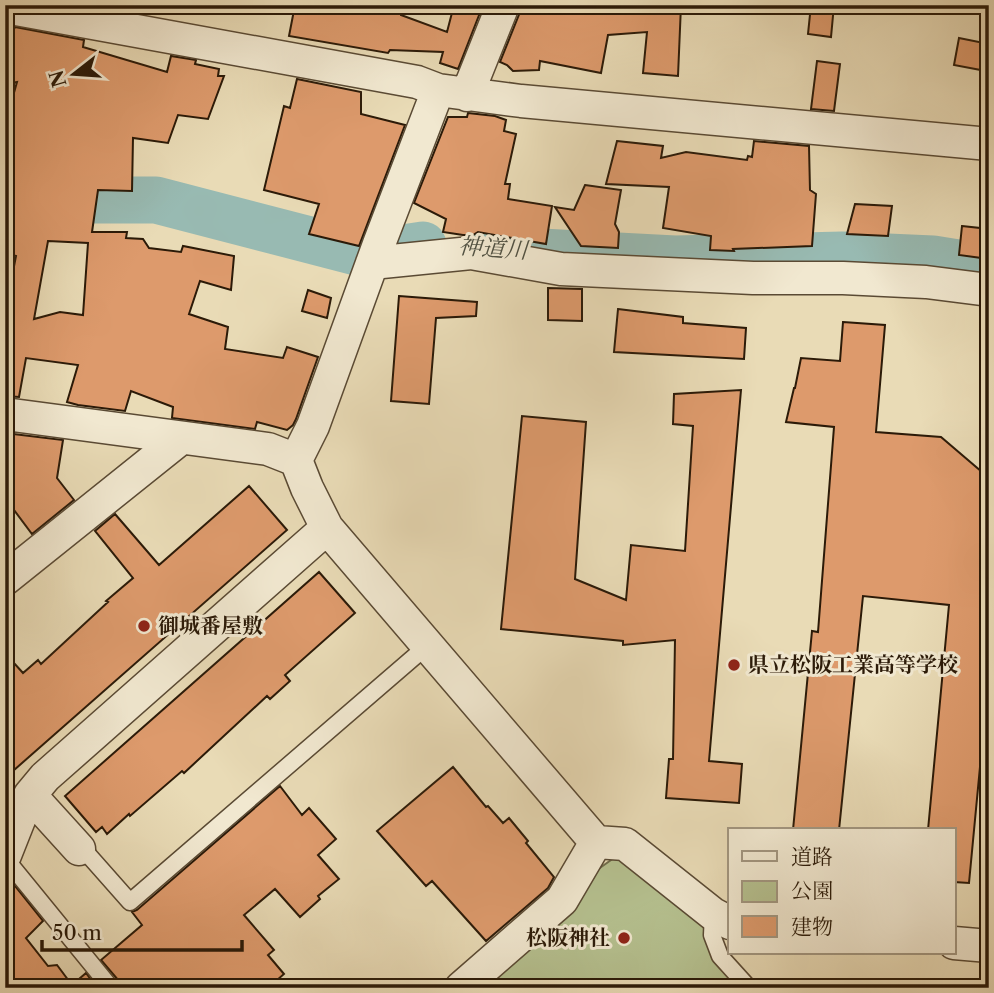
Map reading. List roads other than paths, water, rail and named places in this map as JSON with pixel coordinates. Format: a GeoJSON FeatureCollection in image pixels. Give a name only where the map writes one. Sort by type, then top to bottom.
{"type":"FeatureCollection","features":[{"type":"Feature","properties":{"kind":"street"},"geometry":{"type":"LineString","coordinates":[[296,460],[313,426],[375,256],[453,93],[503,5]]}},
{"type":"Feature","properties":{"kind":"street"},"geometry":{"type":"LineString","coordinates":[[5,7],[417,82],[453,93],[989,144]]}},
{"type":"Feature","properties":{"kind":"street"},"geometry":{"type":"LineString","coordinates":[[375,256],[471,253],[561,268],[753,278],[926,282],[989,290]]}},
{"type":"Feature","properties":{"kind":"street"},"geometry":{"type":"LineString","coordinates":[[5,414],[268,449],[296,460],[327,528],[596,842],[625,844],[721,918]]}},
{"type":"Feature","properties":{"kind":"street"},"geometry":{"type":"LineString","coordinates":[[7,576],[181,438]]}},
{"type":"Feature","properties":{"kind":"street"},"geometry":{"type":"LineString","coordinates":[[5,856],[30,795],[46,777],[327,528]]}},
{"type":"Feature","properties":{"kind":"street"},"geometry":{"type":"LineString","coordinates":[[30,795],[79,849]]}},
{"type":"Feature","properties":{"kind":"street"},"geometry":{"type":"LineString","coordinates":[[461,988],[562,900],[596,842]]}},
{"type":"Feature","properties":{"kind":"street"},"geometry":{"type":"LineString","coordinates":[[956,943],[989,946]]}},
{"type":"Feature","properties":{"kind":"lane"},"geometry":{"type":"LineString","coordinates":[[79,849],[84,850],[130,902],[428,645]]}},
{"type":"Feature","properties":{"kind":"lane"},"geometry":{"type":"LineString","coordinates":[[5,856],[111,988]]}},
{"type":"Feature","properties":{"kind":"lane"},"geometry":{"type":"LineString","coordinates":[[721,918],[712,935],[716,948],[749,988]]}},
{"type":"Feature","properties":{"kind":"waterway","name":"神道川"},"geometry":{"type":"LineString","coordinates":[[33,193],[85,200],[156,200],[364,254],[423,245]]}},
{"type":"Feature","properties":{"kind":"waterway","name":"神道川"},"geometry":{"type":"LineString","coordinates":[[494,245],[541,252],[675,259],[842,255],[933,259],[989,268]]}},
{"type":"Feature","properties":{"kind":"place","name":"御城番屋敷"},"geometry":{"type":"Point","coordinates":[144,626]}},
{"type":"Feature","properties":{"kind":"place","name":"県立松阪工業高等学校"},"geometry":{"type":"Point","coordinates":[734,665]}},
{"type":"Feature","properties":{"kind":"place","name":"松阪神社"},"geometry":{"type":"Point","coordinates":[624,938]}}]}
